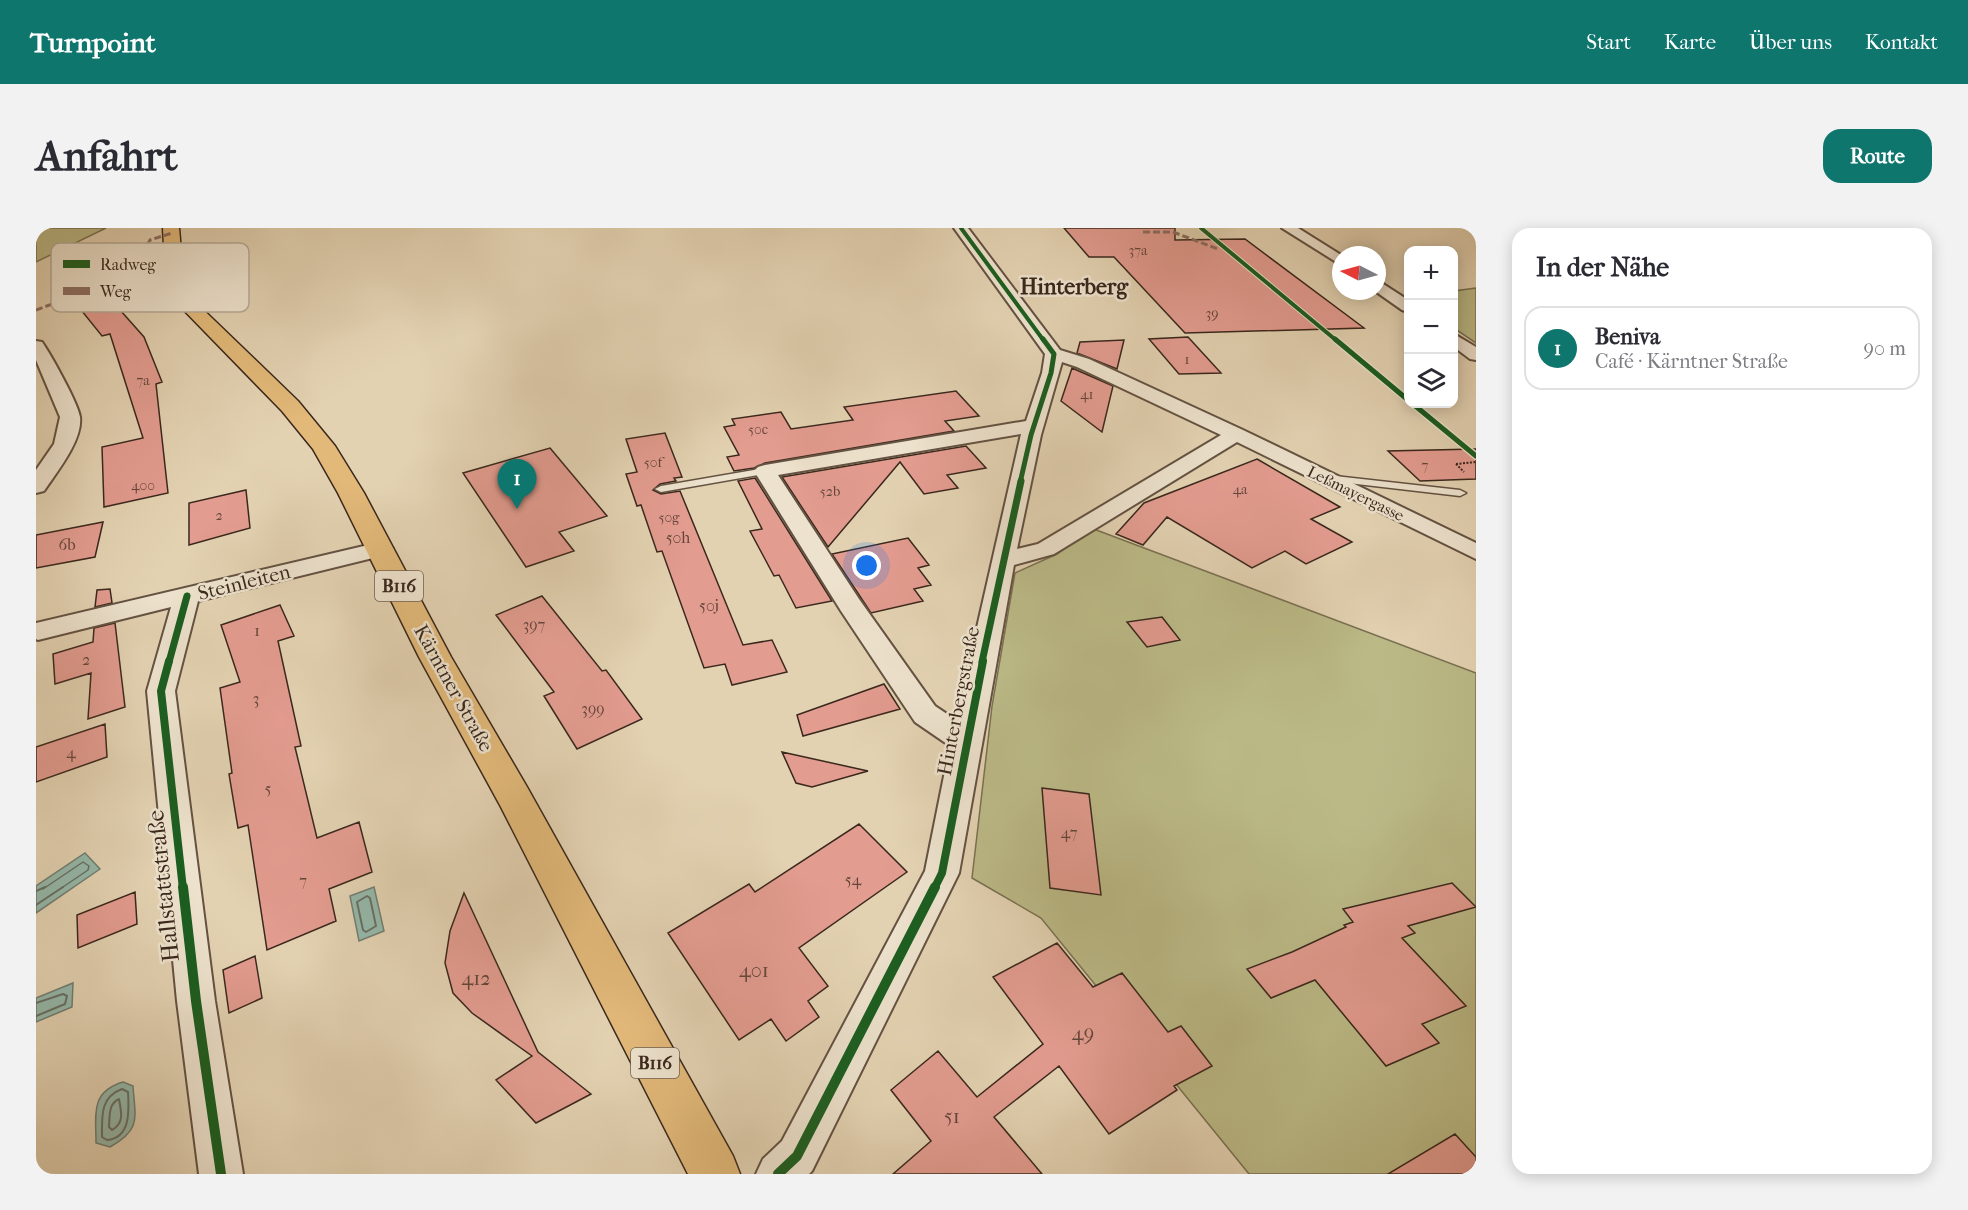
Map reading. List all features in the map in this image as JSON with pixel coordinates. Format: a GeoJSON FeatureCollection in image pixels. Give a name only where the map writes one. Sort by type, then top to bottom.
{"type":"FeatureCollection","features":[{"type":"Feature","properties":{"kind":"main road","name":"Kärntner Straße"},"geometry":{"type":"LineString","coordinates":[[171,228],[172,243]]}},
{"type":"Feature","properties":{"kind":"main road","name":"Kärntner Straße"},"geometry":{"type":"LineString","coordinates":[[196,312],[290,406],[323,446],[351,493],[435,657],[514,797],[715,1174]]}},
{"type":"Feature","properties":{"kind":"street"},"geometry":{"type":"LineString","coordinates":[[961,228],[1054,354]]}},
{"type":"Feature","properties":{"kind":"street"},"geometry":{"type":"LineString","coordinates":[[1289,228],[1332,255]]}},
{"type":"Feature","properties":{"kind":"street"},"geometry":{"type":"LineString","coordinates":[[1386,291],[1404,304]]}},
{"type":"Feature","properties":{"kind":"street"},"geometry":{"type":"LineString","coordinates":[[1458,342],[1476,355]]}},
{"type":"Feature","properties":{"kind":"street"},"geometry":{"type":"LineString","coordinates":[[36,346],[44,358],[70,417],[64,444],[36,486]]}},
{"type":"Feature","properties":{"kind":"street","name":"Hinterbergstraße"},"geometry":{"type":"LineString","coordinates":[[778,1174],[797,1156],[942,873],[1003,561],[1034,426],[1051,373],[1054,354]]}},
{"type":"Feature","properties":{"kind":"street","name":"Leßmayergasse"},"geometry":{"type":"LineString","coordinates":[[1054,354],[1083,363],[1236,434],[1476,552]]}},
{"type":"Feature","properties":{"kind":"street"},"geometry":{"type":"LineString","coordinates":[[765,471],[1034,426]]}},
{"type":"Feature","properties":{"kind":"street"},"geometry":{"type":"LineString","coordinates":[[1003,561],[1046,549],[1236,434]]}},
{"type":"Feature","properties":{"kind":"street","name":"Hinterbergstraße"},"geometry":{"type":"LineString","coordinates":[[765,471],[850,605],[925,714],[966,742]]}},
{"type":"Feature","properties":{"kind":"street","name":"Steinleiten"},"geometry":{"type":"LineString","coordinates":[[37,631],[381,549]]}},
{"type":"Feature","properties":{"kind":"street","name":"Hallstattstraße"},"geometry":{"type":"LineString","coordinates":[[187,596],[161,691],[196,1001],[221,1174]]}},
{"type":"Feature","properties":{"kind":"lane"},"geometry":{"type":"LineString","coordinates":[[661,489],[765,471]]}},
{"type":"Feature","properties":{"kind":"lane"},"geometry":{"type":"LineString","coordinates":[[1324,478],[1460,493]]}},
{"type":"Feature","properties":{"kind":"path"},"geometry":{"type":"LineString","coordinates":[[1456,464],[1476,462]]}},
{"type":"Feature","properties":{"kind":"shaded area"},"geometry":{"type":"Polygon","coordinates":[[[36,228],[106,228],[75,243],[51,243],[51,255],[36,262],[36,228]]]}},
{"type":"Feature","properties":{"kind":"shaded area"},"geometry":{"type":"Polygon","coordinates":[[[1476,288],[1476,343],[1458,331],[1458,290],[1476,288]]]}},
{"type":"Feature","properties":{"kind":"shaded area"},"geometry":{"type":"Polygon","coordinates":[[[1091,528],[1476,673],[1476,1174],[1249,1174],[1041,918],[972,878],[992,706],[1015,573],[1057,554],[1091,528]]]}},
{"type":"Feature","properties":{"kind":"water"},"geometry":{"type":"Polygon","coordinates":[[[85,853],[100,869],[36,913],[36,886],[85,853]]]}},
{"type":"Feature","properties":{"kind":"water"},"geometry":{"type":"Polygon","coordinates":[[[374,887],[384,931],[359,941],[350,896],[374,887]]]}},
{"type":"Feature","properties":{"kind":"water"},"geometry":{"type":"Polygon","coordinates":[[[73,983],[72,1007],[36,1022],[36,998],[73,983]]]}},
{"type":"Feature","properties":{"kind":"water"},"geometry":{"type":"Polygon","coordinates":[[[123,1082],[133,1086],[135,1115],[132,1128],[120,1141],[110,1147],[96,1143],[96,1114],[100,1098],[112,1086],[123,1082]]]}},
{"type":"Feature","properties":{"kind":"building"},"geometry":{"type":"Polygon","coordinates":[[[1064,228],[1175,228],[1175,240],[1245,239],[1364,328],[1185,333],[1114,257],[1089,257],[1064,228]]]}},
{"type":"Feature","properties":{"kind":"building"},"geometry":{"type":"Polygon","coordinates":[[[83,312],[122,312],[144,337],[162,382],[156,384],[168,493],[104,507],[102,447],[143,438],[110,334],[102,336],[83,312]]]}},
{"type":"Feature","properties":{"kind":"building"},"geometry":{"type":"Polygon","coordinates":[[[1188,337],[1221,373],[1179,374],[1149,339],[1188,337]]]}},
{"type":"Feature","properties":{"kind":"building"},"geometry":{"type":"Polygon","coordinates":[[[1124,340],[1117,369],[1077,353],[1080,342],[1124,340]]]}},
{"type":"Feature","properties":{"kind":"building"},"geometry":{"type":"Polygon","coordinates":[[[1072,368],[1113,386],[1102,432],[1061,401],[1072,368]]]}},
{"type":"Feature","properties":{"kind":"building"},"geometry":{"type":"Polygon","coordinates":[[[956,391],[979,416],[945,421],[954,431],[765,463],[754,468],[734,471],[727,457],[739,455],[724,427],[735,425],[732,419],[781,412],[791,429],[853,420],[844,407],[956,391]]]}},
{"type":"Feature","properties":{"kind":"building"},"geometry":{"type":"Polygon","coordinates":[[[665,433],[682,477],[674,478],[676,481],[660,484],[653,490],[661,494],[680,491],[743,645],[772,640],[787,672],[732,685],[725,664],[704,668],[662,551],[657,552],[641,505],[637,506],[626,474],[637,472],[626,439],[665,433]]]}},
{"type":"Feature","properties":{"kind":"building"},"geometry":{"type":"Polygon","coordinates":[[[966,446],[986,468],[947,475],[958,488],[924,494],[900,462],[828,547],[782,477],[966,446]]]}},
{"type":"Feature","properties":{"kind":"building"},"geometry":{"type":"Polygon","coordinates":[[[550,448],[607,516],[559,532],[574,551],[526,567],[463,473],[550,448]]]}},
{"type":"Feature","properties":{"kind":"building"},"geometry":{"type":"Polygon","coordinates":[[[1476,449],[1476,479],[1420,481],[1388,451],[1476,449]]]}},
{"type":"Feature","properties":{"kind":"building"},"geometry":{"type":"Polygon","coordinates":[[[1257,459],[1340,507],[1311,519],[1352,542],[1306,564],[1285,551],[1252,568],[1167,517],[1143,545],[1116,534],[1144,503],[1257,459]]]}},
{"type":"Feature","properties":{"kind":"building"},"geometry":{"type":"Polygon","coordinates":[[[755,478],[832,601],[796,608],[779,575],[774,576],[750,531],[762,529],[738,481],[755,478]]]}},
{"type":"Feature","properties":{"kind":"building"},"geometry":{"type":"Polygon","coordinates":[[[246,490],[250,528],[189,545],[189,503],[246,490]]]}},
{"type":"Feature","properties":{"kind":"building"},"geometry":{"type":"Polygon","coordinates":[[[103,522],[95,557],[36,568],[36,535],[103,522]]]}},
{"type":"Feature","properties":{"kind":"building"},"geometry":{"type":"Polygon","coordinates":[[[908,538],[929,565],[918,568],[931,585],[914,589],[923,601],[871,613],[832,554],[908,538]]]}},
{"type":"Feature","properties":{"kind":"building"},"geometry":{"type":"Polygon","coordinates":[[[110,589],[112,603],[95,607],[97,590],[110,589]]]}},
{"type":"Feature","properties":{"kind":"building"},"geometry":{"type":"Polygon","coordinates":[[[542,596],[602,671],[606,670],[642,719],[577,749],[544,696],[554,692],[496,615],[542,596]]]}},
{"type":"Feature","properties":{"kind":"building"},"geometry":{"type":"Polygon","coordinates":[[[280,605],[294,636],[278,641],[301,746],[295,747],[317,838],[359,822],[372,872],[329,889],[336,921],[267,950],[248,825],[238,828],[229,774],[232,773],[220,688],[240,682],[221,625],[280,605]]]}},
{"type":"Feature","properties":{"kind":"building"},"geometry":{"type":"Polygon","coordinates":[[[1162,617],[1180,640],[1147,647],[1127,622],[1162,617]]]}},
{"type":"Feature","properties":{"kind":"building"},"geometry":{"type":"Polygon","coordinates":[[[115,623],[125,707],[88,719],[91,673],[55,684],[53,654],[93,642],[94,628],[115,623]]]}},
{"type":"Feature","properties":{"kind":"building"},"geometry":{"type":"Polygon","coordinates":[[[884,684],[900,709],[803,736],[797,715],[884,684]]]}},
{"type":"Feature","properties":{"kind":"building"},"geometry":{"type":"Polygon","coordinates":[[[105,724],[107,757],[36,782],[36,747],[105,724]]]}},
{"type":"Feature","properties":{"kind":"building"},"geometry":{"type":"Polygon","coordinates":[[[782,752],[868,771],[812,787],[796,783],[782,752]]]}},
{"type":"Feature","properties":{"kind":"building"},"geometry":{"type":"Polygon","coordinates":[[[1042,788],[1089,794],[1101,895],[1050,888],[1042,788]]]}},
{"type":"Feature","properties":{"kind":"building"},"geometry":{"type":"Polygon","coordinates":[[[859,824],[907,872],[799,948],[828,986],[808,1001],[819,1017],[786,1041],[771,1019],[739,1040],[668,933],[749,884],[755,892],[859,824]]]}},
{"type":"Feature","properties":{"kind":"building"},"geometry":{"type":"Polygon","coordinates":[[[1452,883],[1476,907],[1408,926],[1415,933],[1402,938],[1466,1006],[1422,1024],[1439,1043],[1386,1066],[1315,980],[1271,998],[1247,969],[1292,952],[1346,927],[1344,925],[1353,922],[1343,909],[1452,883]]]}},
{"type":"Feature","properties":{"kind":"building"},"geometry":{"type":"Polygon","coordinates":[[[135,892],[137,924],[78,948],[77,915],[135,892]]]}},
{"type":"Feature","properties":{"kind":"building"},"geometry":{"type":"Polygon","coordinates":[[[464,893],[538,1052],[591,1094],[536,1123],[496,1080],[532,1056],[472,1013],[453,993],[445,963],[450,931],[464,893]]]}},
{"type":"Feature","properties":{"kind":"building"},"geometry":{"type":"Polygon","coordinates":[[[1057,943],[1093,987],[1122,973],[1168,1032],[1181,1026],[1212,1066],[1174,1086],[1177,1090],[1109,1134],[1059,1066],[994,1117],[1042,1174],[893,1174],[931,1141],[891,1090],[938,1051],[977,1097],[1043,1044],[993,977],[1057,943]]]}},
{"type":"Feature","properties":{"kind":"building"},"geometry":{"type":"Polygon","coordinates":[[[255,956],[262,998],[229,1013],[223,970],[255,956]]]}},
{"type":"Feature","properties":{"kind":"building"},"geometry":{"type":"Polygon","coordinates":[[[1455,1134],[1476,1157],[1476,1174],[1388,1174],[1455,1134]]]}},
{"type":"Feature","properties":{"kind":"marked path"},"geometry":{"type":"LineString","coordinates":[[1143,232],[1173,232],[1218,249]]}},
{"type":"Feature","properties":{"kind":"marked path"},"geometry":{"type":"LineString","coordinates":[[149,243],[150,240],[172,233]]}},
{"type":"Feature","properties":{"kind":"marked path"},"geometry":{"type":"LineString","coordinates":[[36,310],[51,304]]}},
{"type":"Feature","properties":{"kind":"cycle path"},"geometry":{"type":"LineString","coordinates":[[778,1174],[797,1156],[942,873],[1003,561],[1031,435],[1051,373],[1054,354],[961,228]]}},
{"type":"Feature","properties":{"kind":"cycle path"},"geometry":{"type":"LineString","coordinates":[[1201,228],[1404,397]]}},
{"type":"Feature","properties":{"kind":"cycle path"},"geometry":{"type":"LineString","coordinates":[[1418,408],[1476,456]]}},
{"type":"Feature","properties":{"kind":"cycle path"},"geometry":{"type":"LineString","coordinates":[[187,596],[161,691],[196,1001],[221,1174]]}},
{"type":"Feature","properties":{"kind":"place","name":"Beniva"},"geometry":{"type":"Point","coordinates":[517,509]}},
{"type":"Feature","properties":{"kind":"district","name":"Hinterberg"},"geometry":{"type":"Point","coordinates":[1074,286]}}]}
